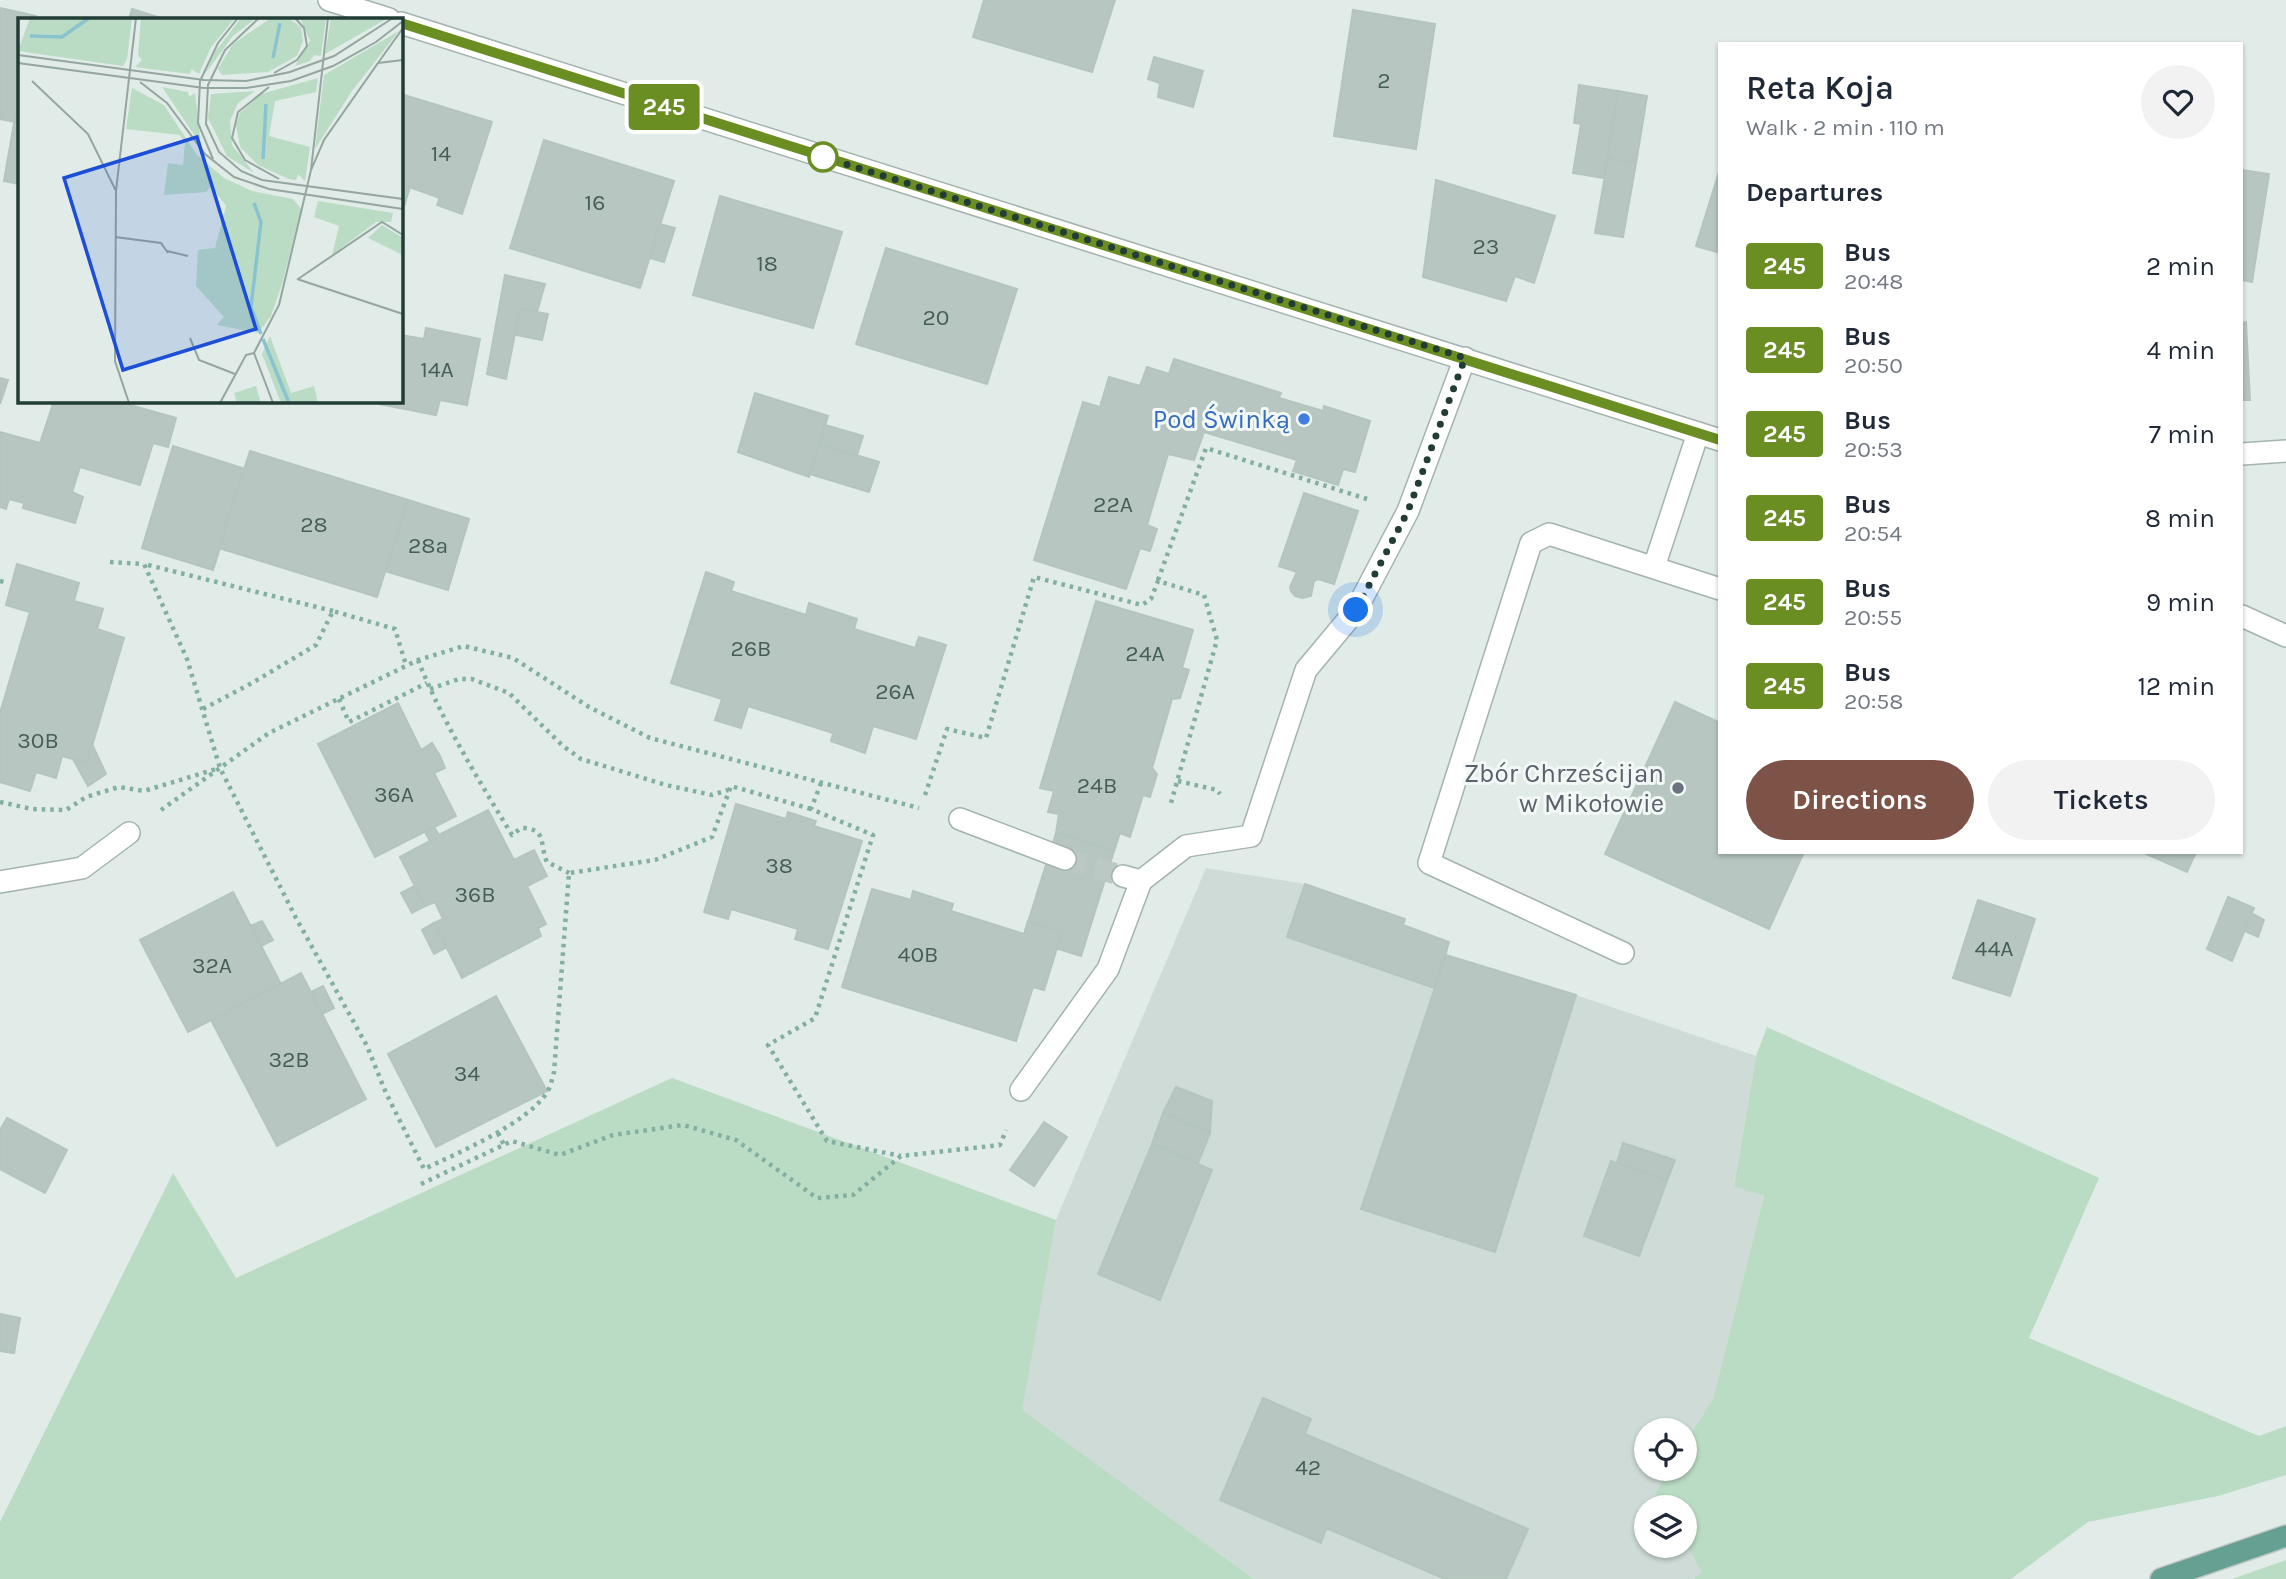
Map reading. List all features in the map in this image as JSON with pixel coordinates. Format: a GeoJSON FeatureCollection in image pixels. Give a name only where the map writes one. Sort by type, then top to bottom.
{"type":"FeatureCollection","features":[{"type":"Feature","properties":{"kind":"main road"},"geometry":{"type":"LineString","coordinates":[[2161,1579],[2286,1536]]}},
{"type":"Feature","properties":{"kind":"street"},"geometry":{"type":"LineString","coordinates":[[328,0],[386,18]]}},
{"type":"Feature","properties":{"kind":"street"},"geometry":{"type":"LineString","coordinates":[[402,23],[1718,439]]}},
{"type":"Feature","properties":{"kind":"street"},"geometry":{"type":"LineString","coordinates":[[1021,1090],[1108,969],[1132,878],[1186,846],[1251,836],[1306,670],[1356,610],[1408,511],[1465,358]]}},
{"type":"Feature","properties":{"kind":"street"},"geometry":{"type":"LineString","coordinates":[[1654,567],[1698,433]]}},
{"type":"Feature","properties":{"kind":"street"},"geometry":{"type":"LineString","coordinates":[[2243,454],[2286,451]]}},
{"type":"Feature","properties":{"kind":"street"},"geometry":{"type":"LineString","coordinates":[[1623,953],[1429,863],[1531,543],[1549,534],[1718,588]]}},
{"type":"Feature","properties":{"kind":"street"},"geometry":{"type":"LineString","coordinates":[[2243,616],[2286,636]]}},
{"type":"Feature","properties":{"kind":"street"},"geometry":{"type":"LineString","coordinates":[[960,819],[1065,859]]}},
{"type":"Feature","properties":{"kind":"street"},"geometry":{"type":"LineString","coordinates":[[0,882],[82,868],[129,833]]}},
{"type":"Feature","properties":{"kind":"path"},"geometry":{"type":"LineString","coordinates":[[129,833],[269,733],[406,665],[464,646],[513,658],[589,707],[650,738],[920,809],[947,729],[986,738],[1034,577],[1142,605],[1151,599],[1206,448],[1408,511]]}},
{"type":"Feature","properties":{"kind":"path"},"geometry":{"type":"LineString","coordinates":[[110,562],[144,564],[334,611],[395,629],[406,665]]}},
{"type":"Feature","properties":{"kind":"path"},"geometry":{"type":"LineString","coordinates":[[144,564],[187,659],[220,768],[284,896],[367,1046],[386,1093],[424,1169],[498,1133],[532,1110],[548,1092],[554,1072],[569,873]]}},
{"type":"Feature","properties":{"kind":"path"},"geometry":{"type":"LineString","coordinates":[[1158,581],[1204,596],[1217,640],[1171,803]]}},
{"type":"Feature","properties":{"kind":"path"},"geometry":{"type":"LineString","coordinates":[[203,709],[252,684],[316,645],[334,611]]}},
{"type":"Feature","properties":{"kind":"path"},"geometry":{"type":"LineString","coordinates":[[418,660],[480,783],[512,835],[521,828],[536,831],[542,838],[547,862],[569,873],[655,860],[712,836],[728,790]]}},
{"type":"Feature","properties":{"kind":"path"},"geometry":{"type":"LineString","coordinates":[[339,699],[349,722],[429,686],[471,679],[509,693],[563,746],[581,759],[666,785],[712,795],[728,790],[731,786],[811,809],[873,835],[815,1017],[768,1045],[827,1141],[901,1156],[984,1146]]}},
{"type":"Feature","properties":{"kind":"path"},"geometry":{"type":"LineString","coordinates":[[0,802],[32,809],[66,810],[86,797],[119,786],[144,791],[220,768]]}},
{"type":"Feature","properties":{"kind":"path"},"geometry":{"type":"LineString","coordinates":[[1178,781],[1217,790]]}},
{"type":"Feature","properties":{"kind":"path"},"geometry":{"type":"LineString","coordinates":[[811,809],[821,783]]}},
{"type":"Feature","properties":{"kind":"path"},"geometry":{"type":"LineString","coordinates":[[421,1184],[512,1141],[560,1155],[613,1135],[683,1125],[736,1140],[817,1198],[853,1195],[901,1156]]}},
{"type":"Feature","properties":{"kind":"path"},"geometry":{"type":"LineString","coordinates":[[498,1133],[504,1145]]}},
{"type":"Feature","properties":{"kind":"shaded area"},"geometry":{"type":"Polygon","coordinates":[[[1206,868],[1305,884],[1405,919],[1403,926],[1449,942],[1447,955],[1756,1056],[1734,1185],[1764,1196],[1713,1399],[1697,1424],[1697,1418],[1634,1418],[1634,1481],[1662,1481],[1656,1495],[1634,1495],[1634,1558],[1694,1558],[1703,1572],[1694,1579],[1254,1579],[1021,1410],[1056,1220],[1206,868]]]}},
{"type":"Feature","properties":{"kind":"green space"},"geometry":{"type":"Polygon","coordinates":[[[1767,1027],[2099,1178],[2029,1338],[2259,1436],[2286,1426],[2286,1475],[2218,1496],[2088,1522],[2011,1579],[1694,1579],[1702,1572],[1694,1558],[1697,1558],[1697,1495],[1655,1493],[1662,1481],[1697,1481],[1697,1424],[1713,1399],[1764,1196],[1734,1186],[1756,1056],[1767,1027]]]}},
{"type":"Feature","properties":{"kind":"green space"},"geometry":{"type":"Polygon","coordinates":[[[672,1078],[1056,1220],[1022,1410],[1254,1579],[0,1579],[0,1522],[173,1173],[236,1278],[672,1078]]]}},
{"type":"Feature","properties":{"kind":"green space"},"geometry":{"type":"Polygon","coordinates":[[[2286,1560],[2286,1579],[2232,1579],[2286,1560]]]}},
{"type":"Feature","properties":{"kind":"building"},"geometry":{"type":"Polygon","coordinates":[[[984,0],[1115,0],[1092,72],[973,37],[984,0]]]}},
{"type":"Feature","properties":{"kind":"building"},"geometry":{"type":"Polygon","coordinates":[[[0,8],[36,16],[18,18],[18,106],[15,122],[0,119],[0,8]]]}},
{"type":"Feature","properties":{"kind":"building"},"geometry":{"type":"Polygon","coordinates":[[[132,9],[161,18],[129,18],[132,9]]]}},
{"type":"Feature","properties":{"kind":"building"},"geometry":{"type":"Polygon","coordinates":[[[1353,10],[1435,24],[1416,149],[1334,136],[1353,10]]]}},
{"type":"Feature","properties":{"kind":"building"},"geometry":{"type":"Polygon","coordinates":[[[1154,57],[1203,71],[1193,107],[1158,97],[1160,83],[1148,79],[1154,57]]]}},
{"type":"Feature","properties":{"kind":"building"},"geometry":{"type":"Polygon","coordinates":[[[1579,85],[1618,91],[1604,178],[1573,173],[1581,124],[1574,123],[1579,85]]]}},
{"type":"Feature","properties":{"kind":"building"},"geometry":{"type":"Polygon","coordinates":[[[1618,91],[1647,96],[1636,163],[1608,159],[1618,91]]]}},
{"type":"Feature","properties":{"kind":"building"},"geometry":{"type":"Polygon","coordinates":[[[402,94],[492,122],[462,214],[437,205],[440,198],[402,184],[402,94]]]}},
{"type":"Feature","properties":{"kind":"building"},"geometry":{"type":"Polygon","coordinates":[[[17,106],[18,184],[4,181],[17,106]]]}},
{"type":"Feature","properties":{"kind":"building"},"geometry":{"type":"Polygon","coordinates":[[[544,140],[674,181],[640,288],[510,248],[544,140]]]}},
{"type":"Feature","properties":{"kind":"building"},"geometry":{"type":"Polygon","coordinates":[[[1608,159],[1636,163],[1623,237],[1595,233],[1608,159]]]}},
{"type":"Feature","properties":{"kind":"building"},"geometry":{"type":"Polygon","coordinates":[[[2243,170],[2269,174],[2252,282],[2243,280],[2243,170]]]}},
{"type":"Feature","properties":{"kind":"building"},"geometry":{"type":"Polygon","coordinates":[[[1718,175],[1718,252],[1696,246],[1718,175]]]}},
{"type":"Feature","properties":{"kind":"building"},"geometry":{"type":"Polygon","coordinates":[[[1436,180],[1555,216],[1534,283],[1515,276],[1506,301],[1423,277],[1436,180]]]}},
{"type":"Feature","properties":{"kind":"building"},"geometry":{"type":"Polygon","coordinates":[[[402,184],[410,187],[402,213],[402,184]]]}},
{"type":"Feature","properties":{"kind":"building"},"geometry":{"type":"Polygon","coordinates":[[[720,196],[842,232],[813,328],[693,295],[720,196]]]}},
{"type":"Feature","properties":{"kind":"building"},"geometry":{"type":"Polygon","coordinates":[[[659,224],[675,228],[664,262],[650,258],[659,224]]]}},
{"type":"Feature","properties":{"kind":"building"},"geometry":{"type":"Polygon","coordinates":[[[886,248],[1017,289],[987,384],[856,344],[886,248]]]}},
{"type":"Feature","properties":{"kind":"building"},"geometry":{"type":"Polygon","coordinates":[[[505,275],[545,284],[537,312],[520,309],[506,379],[487,374],[505,275]]]}},
{"type":"Feature","properties":{"kind":"building"},"geometry":{"type":"Polygon","coordinates":[[[520,309],[548,314],[542,340],[516,335],[520,309]]]}},
{"type":"Feature","properties":{"kind":"building"},"geometry":{"type":"Polygon","coordinates":[[[2246,322],[2250,400],[2243,400],[2243,323],[2246,322]]]}},
{"type":"Feature","properties":{"kind":"building"},"geometry":{"type":"Polygon","coordinates":[[[426,328],[480,339],[467,405],[440,400],[436,415],[379,404],[402,402],[402,335],[424,339],[426,328]]]}},
{"type":"Feature","properties":{"kind":"building"},"geometry":{"type":"Polygon","coordinates":[[[1174,359],[1281,393],[1279,398],[1323,411],[1324,406],[1370,421],[1355,472],[1343,469],[1338,485],[1293,471],[1297,460],[1204,432],[1194,460],[1168,454],[1147,525],[1157,529],[1150,551],[1140,548],[1126,589],[1034,560],[1083,402],[1100,407],[1109,377],[1140,386],[1147,367],[1169,374],[1174,359]]]}},
{"type":"Feature","properties":{"kind":"building"},"geometry":{"type":"Polygon","coordinates":[[[0,378],[8,380],[0,404],[0,378]]]}},
{"type":"Feature","properties":{"kind":"building"},"geometry":{"type":"Polygon","coordinates":[[[755,393],[828,416],[809,477],[738,452],[755,393]]]}},
{"type":"Feature","properties":{"kind":"building"},"geometry":{"type":"Polygon","coordinates":[[[54,402],[120,402],[176,418],[168,447],[153,443],[140,485],[80,467],[72,492],[83,497],[75,523],[23,508],[24,503],[9,499],[6,509],[0,507],[0,432],[40,443],[54,402]]]}},
{"type":"Feature","properties":{"kind":"building"},"geometry":{"type":"Polygon","coordinates":[[[825,425],[863,436],[857,455],[819,444],[825,425]]]}},
{"type":"Feature","properties":{"kind":"building"},"geometry":{"type":"Polygon","coordinates":[[[819,444],[879,462],[869,492],[810,474],[819,444]]]}},
{"type":"Feature","properties":{"kind":"building"},"geometry":{"type":"Polygon","coordinates":[[[173,446],[245,469],[213,570],[142,548],[173,446]]]}},
{"type":"Feature","properties":{"kind":"building"},"geometry":{"type":"Polygon","coordinates":[[[250,451],[408,500],[377,597],[219,548],[250,451]]]}},
{"type":"Feature","properties":{"kind":"building"},"geometry":{"type":"Polygon","coordinates":[[[1304,493],[1358,511],[1334,584],[1318,579],[1314,581],[1311,596],[1302,598],[1295,596],[1290,587],[1297,572],[1279,566],[1304,493]]]}},
{"type":"Feature","properties":{"kind":"building"},"geometry":{"type":"Polygon","coordinates":[[[408,500],[469,519],[448,590],[385,571],[408,500]]]}},
{"type":"Feature","properties":{"kind":"building"},"geometry":{"type":"Polygon","coordinates":[[[17,564],[79,583],[74,601],[103,609],[97,629],[124,638],[87,763],[62,756],[56,778],[36,772],[30,791],[0,782],[0,713],[30,612],[6,605],[17,564]]]}},
{"type":"Feature","properties":{"kind":"building"},"geometry":{"type":"Polygon","coordinates":[[[706,572],[734,582],[731,591],[806,615],[809,603],[857,619],[854,629],[915,648],[919,637],[946,645],[916,739],[873,726],[865,753],[831,741],[833,733],[748,706],[741,728],[715,720],[722,699],[671,683],[706,572]]]}},
{"type":"Feature","properties":{"kind":"building"},"geometry":{"type":"Polygon","coordinates":[[[1096,601],[1193,630],[1182,668],[1189,670],[1180,698],[1172,699],[1152,768],[1157,774],[1150,797],[1143,795],[1130,837],[1120,833],[1114,851],[1056,833],[1059,814],[1048,812],[1054,791],[1040,788],[1096,601]]]}},
{"type":"Feature","properties":{"kind":"building","name":"Zbór Chrześcijan w Mikołowie"},"geometry":{"type":"Polygon","coordinates":[[[1675,702],[1718,722],[1718,854],[1803,854],[1769,929],[1605,854],[1675,702]]]}},
{"type":"Feature","properties":{"kind":"building"},"geometry":{"type":"Polygon","coordinates":[[[398,703],[421,750],[432,743],[440,756],[445,768],[434,773],[456,816],[375,857],[318,744],[398,703]]]}},
{"type":"Feature","properties":{"kind":"building"},"geometry":{"type":"Polygon","coordinates":[[[92,744],[106,774],[88,786],[73,759],[87,763],[92,744]]]}},
{"type":"Feature","properties":{"kind":"building"},"geometry":{"type":"Polygon","coordinates":[[[736,804],[786,819],[788,812],[816,821],[814,826],[862,841],[828,949],[795,939],[798,929],[731,909],[728,919],[704,912],[736,804]]]}},
{"type":"Feature","properties":{"kind":"building"},"geometry":{"type":"Polygon","coordinates":[[[488,810],[514,860],[534,850],[547,876],[527,886],[546,924],[538,928],[541,936],[462,978],[434,923],[443,919],[435,902],[425,906],[400,857],[430,841],[425,832],[434,827],[439,835],[488,810]]]}},
{"type":"Feature","properties":{"kind":"building"},"geometry":{"type":"Polygon","coordinates":[[[1056,833],[1114,851],[1081,956],[1023,938],[1056,833]]]}},
{"type":"Feature","properties":{"kind":"building"},"geometry":{"type":"Polygon","coordinates":[[[2146,854],[2195,854],[2187,872],[2146,854]]]}},
{"type":"Feature","properties":{"kind":"building"},"geometry":{"type":"Polygon","coordinates":[[[1305,884],[1405,919],[1403,925],[1449,942],[1434,988],[1287,937],[1305,884]]]}},
{"type":"Feature","properties":{"kind":"building"},"geometry":{"type":"Polygon","coordinates":[[[414,886],[425,906],[412,913],[401,893],[414,886]]]}},
{"type":"Feature","properties":{"kind":"building"},"geometry":{"type":"Polygon","coordinates":[[[872,889],[911,900],[913,891],[953,904],[951,911],[1024,934],[1028,921],[1062,932],[1044,990],[1033,987],[1016,1041],[842,987],[872,889]]]}},
{"type":"Feature","properties":{"kind":"building"},"geometry":{"type":"Polygon","coordinates":[[[233,892],[281,984],[188,1032],[140,940],[233,892]]]}},
{"type":"Feature","properties":{"kind":"building"},"geometry":{"type":"Polygon","coordinates":[[[2228,897],[2254,908],[2232,961],[2207,949],[2228,897]]]}},
{"type":"Feature","properties":{"kind":"building"},"geometry":{"type":"Polygon","coordinates":[[[1978,900],[2035,919],[2010,996],[1953,978],[1978,900]]]}},
{"type":"Feature","properties":{"kind":"building"},"geometry":{"type":"Polygon","coordinates":[[[2251,913],[2264,920],[2258,937],[2245,931],[2251,913]]]}},
{"type":"Feature","properties":{"kind":"building"},"geometry":{"type":"Polygon","coordinates":[[[262,921],[273,940],[261,946],[250,926],[262,921]]]}},
{"type":"Feature","properties":{"kind":"building"},"geometry":{"type":"Polygon","coordinates":[[[434,923],[447,947],[434,954],[422,930],[434,923]]]}},
{"type":"Feature","properties":{"kind":"building"},"geometry":{"type":"Polygon","coordinates":[[[1446,955],[1576,995],[1495,1252],[1361,1209],[1446,955]]]}},
{"type":"Feature","properties":{"kind":"building"},"geometry":{"type":"Polygon","coordinates":[[[301,973],[366,1099],[277,1146],[211,1020],[301,973]]]}},
{"type":"Feature","properties":{"kind":"building"},"geometry":{"type":"Polygon","coordinates":[[[323,986],[334,1008],[322,1014],[311,992],[323,986]]]}},
{"type":"Feature","properties":{"kind":"building"},"geometry":{"type":"Polygon","coordinates":[[[496,996],[547,1091],[436,1147],[388,1054],[496,996]]]}},
{"type":"Feature","properties":{"kind":"building"},"geometry":{"type":"Polygon","coordinates":[[[1176,1087],[1212,1101],[1210,1133],[1163,1113],[1176,1087]]]}},
{"type":"Feature","properties":{"kind":"building"},"geometry":{"type":"Polygon","coordinates":[[[1163,1113],[1210,1133],[1198,1163],[1152,1144],[1163,1113]]]}},
{"type":"Feature","properties":{"kind":"building"},"geometry":{"type":"Polygon","coordinates":[[[7,1118],[67,1150],[45,1193],[0,1169],[0,1130],[7,1118]]]}},
{"type":"Feature","properties":{"kind":"building"},"geometry":{"type":"Polygon","coordinates":[[[1044,1122],[1067,1137],[1034,1186],[1010,1170],[1044,1122]]]}},
{"type":"Feature","properties":{"kind":"building"},"geometry":{"type":"Polygon","coordinates":[[[1623,1143],[1675,1160],[1667,1181],[1617,1163],[1623,1143]]]}},
{"type":"Feature","properties":{"kind":"building"},"geometry":{"type":"Polygon","coordinates":[[[1152,1144],[1212,1170],[1160,1300],[1098,1274],[1152,1144]]]}},
{"type":"Feature","properties":{"kind":"building"},"geometry":{"type":"Polygon","coordinates":[[[1611,1161],[1667,1181],[1639,1256],[1584,1236],[1611,1161]]]}},
{"type":"Feature","properties":{"kind":"building"},"geometry":{"type":"Polygon","coordinates":[[[0,1314],[20,1318],[14,1353],[0,1351],[0,1314]]]}},
{"type":"Feature","properties":{"kind":"building"},"geometry":{"type":"Polygon","coordinates":[[[1263,1398],[1311,1419],[1305,1434],[1528,1529],[1506,1579],[1445,1579],[1331,1530],[1326,1529],[1321,1543],[1220,1500],[1263,1398]]]}},
{"type":"Feature","properties":{"kind":"tunnel"},"geometry":{"type":"LineString","coordinates":[[1065,859],[1123,876]]}},
{"type":"Feature","properties":{"kind":"bus line","name":"245"},"geometry":{"type":"LineString","coordinates":[[402,23],[1718,439]]}},
{"type":"Feature","properties":{"kind":"place","name":"Pod Świnką"},"geometry":{"type":"Point","coordinates":[1304,419]}},
{"type":"Feature","properties":{"kind":"place","name":"Zbór Chrześcijan w Mikołowie"},"geometry":{"type":"Point","coordinates":[1678,788]}},
{"type":"Feature","properties":{"kind":"route"},"geometry":{"type":"LineString","coordinates":[[823,157],[1465,358],[1408,511],[1356,610]]}}]}
